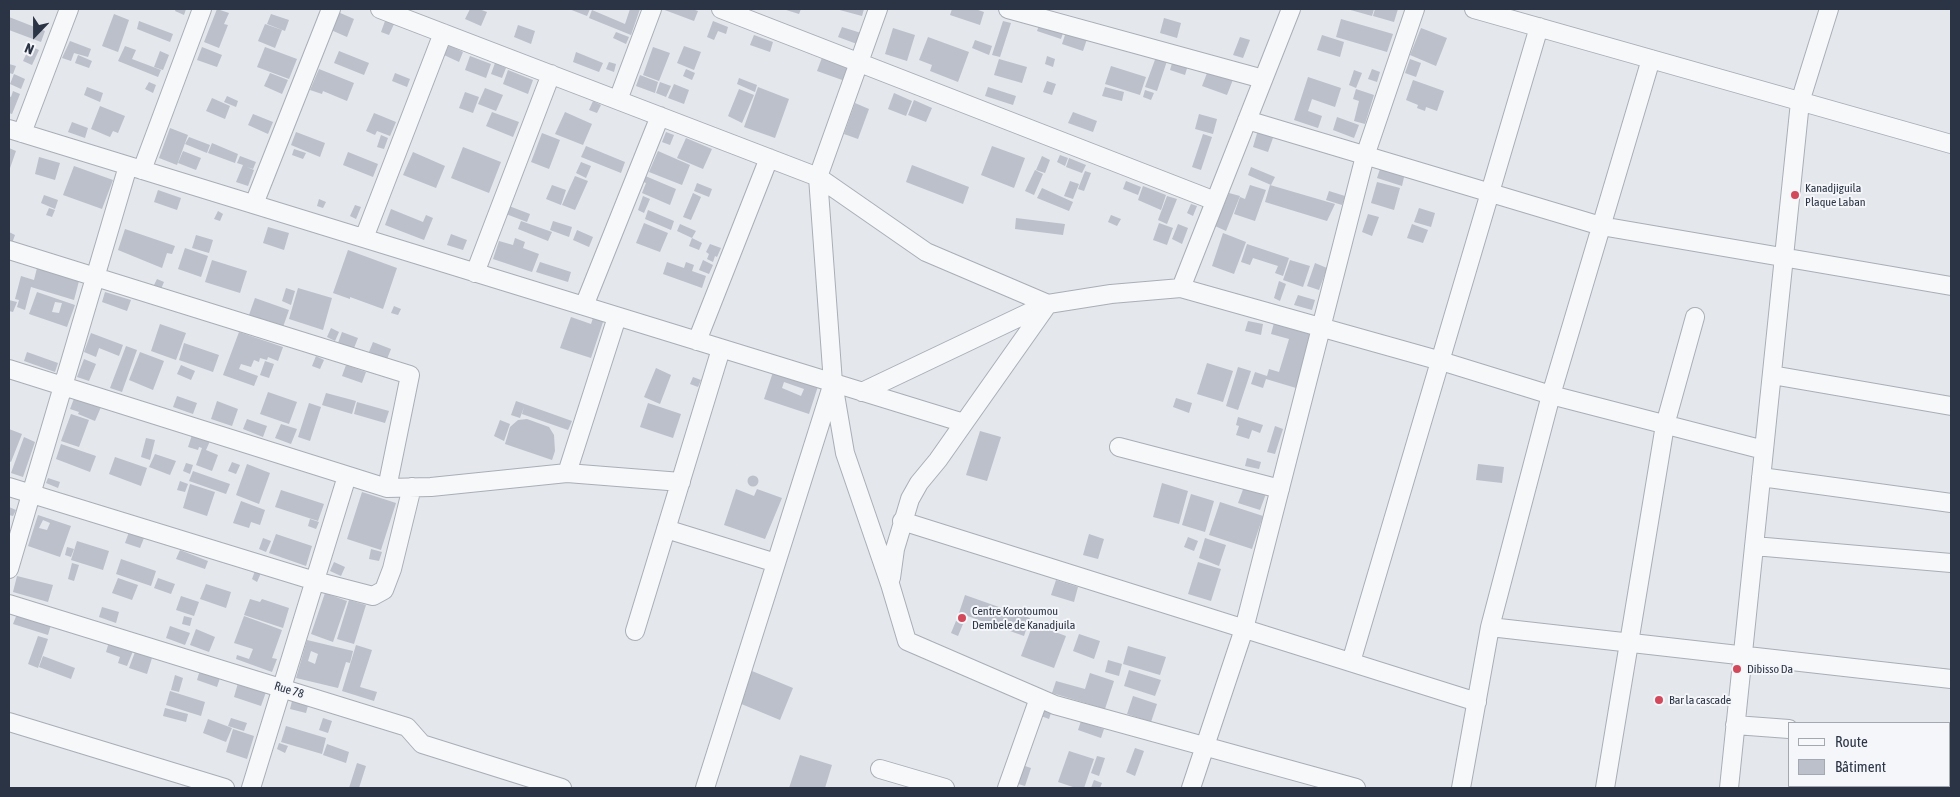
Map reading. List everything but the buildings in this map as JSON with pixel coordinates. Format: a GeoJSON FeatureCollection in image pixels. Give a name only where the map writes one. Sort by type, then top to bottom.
{"type":"FeatureCollection","features":[{"type":"Feature","properties":{"kind":"street"},"geometry":{"type":"LineString","coordinates":[[69,9],[16,131],[964,423]]}},
{"type":"Feature","properties":{"kind":"street"},"geometry":{"type":"LineString","coordinates":[[9,570],[95,277],[135,168],[202,9]]}},
{"type":"Feature","properties":{"kind":"street"},"geometry":{"type":"LineString","coordinates":[[254,204],[331,9]]}},
{"type":"Feature","properties":{"kind":"street"},"geometry":{"type":"LineString","coordinates":[[380,9],[818,177],[926,252],[1048,304]]}},
{"type":"Feature","properties":{"kind":"street"},"geometry":{"type":"LineString","coordinates":[[618,100],[652,9]]}},
{"type":"Feature","properties":{"kind":"street"},"geometry":{"type":"LineString","coordinates":[[721,9],[1216,201]]}},
{"type":"Feature","properties":{"kind":"street"},"geometry":{"type":"LineString","coordinates":[[878,9],[818,177],[833,383],[845,454],[890,584],[907,641],[1055,705],[1356,788]]}},
{"type":"Feature","properties":{"kind":"street"},"geometry":{"type":"LineString","coordinates":[[1008,9],[1264,78]]}},
{"type":"Feature","properties":{"kind":"street"},"geometry":{"type":"LineString","coordinates":[[1182,288],[1291,9]]}},
{"type":"Feature","properties":{"kind":"street"},"geometry":{"type":"LineString","coordinates":[[1191,788],[1244,629],[1365,156],[1415,9]]}},
{"type":"Feature","properties":{"kind":"street"},"geometry":{"type":"LineString","coordinates":[[1474,9],[1951,144]]}},
{"type":"Feature","properties":{"kind":"street"},"geometry":{"type":"LineString","coordinates":[[1729,788],[1800,102],[1829,9]]}},
{"type":"Feature","properties":{"kind":"street"},"geometry":{"type":"LineString","coordinates":[[1351,662],[1539,27]]}},
{"type":"Feature","properties":{"kind":"street"},"geometry":{"type":"LineString","coordinates":[[364,238],[443,33]]}},
{"type":"Feature","properties":{"kind":"street"},"geometry":{"type":"LineString","coordinates":[[1461,788],[1490,627],[1551,395],[1651,59]]}},
{"type":"Feature","properties":{"kind":"street"},"geometry":{"type":"LineString","coordinates":[[475,273],[551,74]]}},
{"type":"Feature","properties":{"kind":"street"},"geometry":{"type":"LineString","coordinates":[[584,306],[660,116]]}},
{"type":"Feature","properties":{"kind":"street"},"geometry":{"type":"LineString","coordinates":[[1247,120],[1602,226],[1951,286]]}},
{"type":"Feature","properties":{"kind":"street"},"geometry":{"type":"LineString","coordinates":[[697,341],[769,158]]}},
{"type":"Feature","properties":{"kind":"street"},"geometry":{"type":"LineString","coordinates":[[9,250],[410,374],[386,488]]}},
{"type":"Feature","properties":{"kind":"street"},"geometry":{"type":"LineString","coordinates":[[862,392],[1048,304],[1111,294],[1182,288],[1441,360],[1551,395],[1764,450]]}},
{"type":"Feature","properties":{"kind":"street"},"geometry":{"type":"LineString","coordinates":[[890,584],[895,548],[910,499],[1048,304]]}},
{"type":"Feature","properties":{"kind":"street"},"geometry":{"type":"LineString","coordinates":[[567,472],[617,316]]}},
{"type":"Feature","properties":{"kind":"street"},"geometry":{"type":"LineString","coordinates":[[1606,788],[1665,425],[1696,316]]}},
{"type":"Feature","properties":{"kind":"street"},"geometry":{"type":"LineString","coordinates":[[635,631],[721,349]]}},
{"type":"Feature","properties":{"kind":"street"},"geometry":{"type":"LineString","coordinates":[[9,369],[386,488],[567,472],[681,482]]}},
{"type":"Feature","properties":{"kind":"street"},"geometry":{"type":"LineString","coordinates":[[1772,375],[1951,406]]}},
{"type":"Feature","properties":{"kind":"street"},"geometry":{"type":"LineString","coordinates":[[705,788],[833,383]]}},
{"type":"Feature","properties":{"kind":"street"},"geometry":{"type":"LineString","coordinates":[[1119,447],[1280,488]]}},
{"type":"Feature","properties":{"kind":"street"},"geometry":{"type":"LineString","coordinates":[[251,788],[348,476]]}},
{"type":"Feature","properties":{"kind":"street"},"geometry":{"type":"LineString","coordinates":[[1761,477],[1951,503]]}},
{"type":"Feature","properties":{"kind":"street"},"geometry":{"type":"LineString","coordinates":[[9,487],[315,581],[373,596],[384,590],[392,569],[412,487]]}},
{"type":"Feature","properties":{"kind":"street"},"geometry":{"type":"LineString","coordinates":[[902,521],[1477,702]]}},
{"type":"Feature","properties":{"kind":"street"},"geometry":{"type":"LineString","coordinates":[[666,529],[776,563]]}},
{"type":"Feature","properties":{"kind":"street"},"geometry":{"type":"LineString","coordinates":[[1754,546],[1951,563]]}},
{"type":"Feature","properties":{"kind":"street","name":"Rue 78"},"geometry":{"type":"LineString","coordinates":[[9,604],[407,727],[422,744],[562,788]]}},
{"type":"Feature","properties":{"kind":"street"},"geometry":{"type":"LineString","coordinates":[[1490,627],[1951,679]]}},
{"type":"Feature","properties":{"kind":"street"},"geometry":{"type":"LineString","coordinates":[[1007,788],[1039,698]]}},
{"type":"Feature","properties":{"kind":"street"},"geometry":{"type":"LineString","coordinates":[[9,722],[225,788]]}},
{"type":"Feature","properties":{"kind":"street"},"geometry":{"type":"LineString","coordinates":[[1735,725],[1788,729]]}},
{"type":"Feature","properties":{"kind":"street"},"geometry":{"type":"LineString","coordinates":[[880,769],[945,788]]}},
{"type":"Feature","properties":{"kind":"place","name":"Kanadjiguila Plaque Laban"},"geometry":{"type":"Point","coordinates":[1795,195]}},
{"type":"Feature","properties":{"kind":"place","name":"Centre Korotoumou Dembele de Kanadjuila"},"geometry":{"type":"Point","coordinates":[962,618]}},
{"type":"Feature","properties":{"kind":"place","name":"Dibisso Da"},"geometry":{"type":"Point","coordinates":[1737,669]}},
{"type":"Feature","properties":{"kind":"place","name":"Bar la cascade"},"geometry":{"type":"Point","coordinates":[1659,700]}}]}
